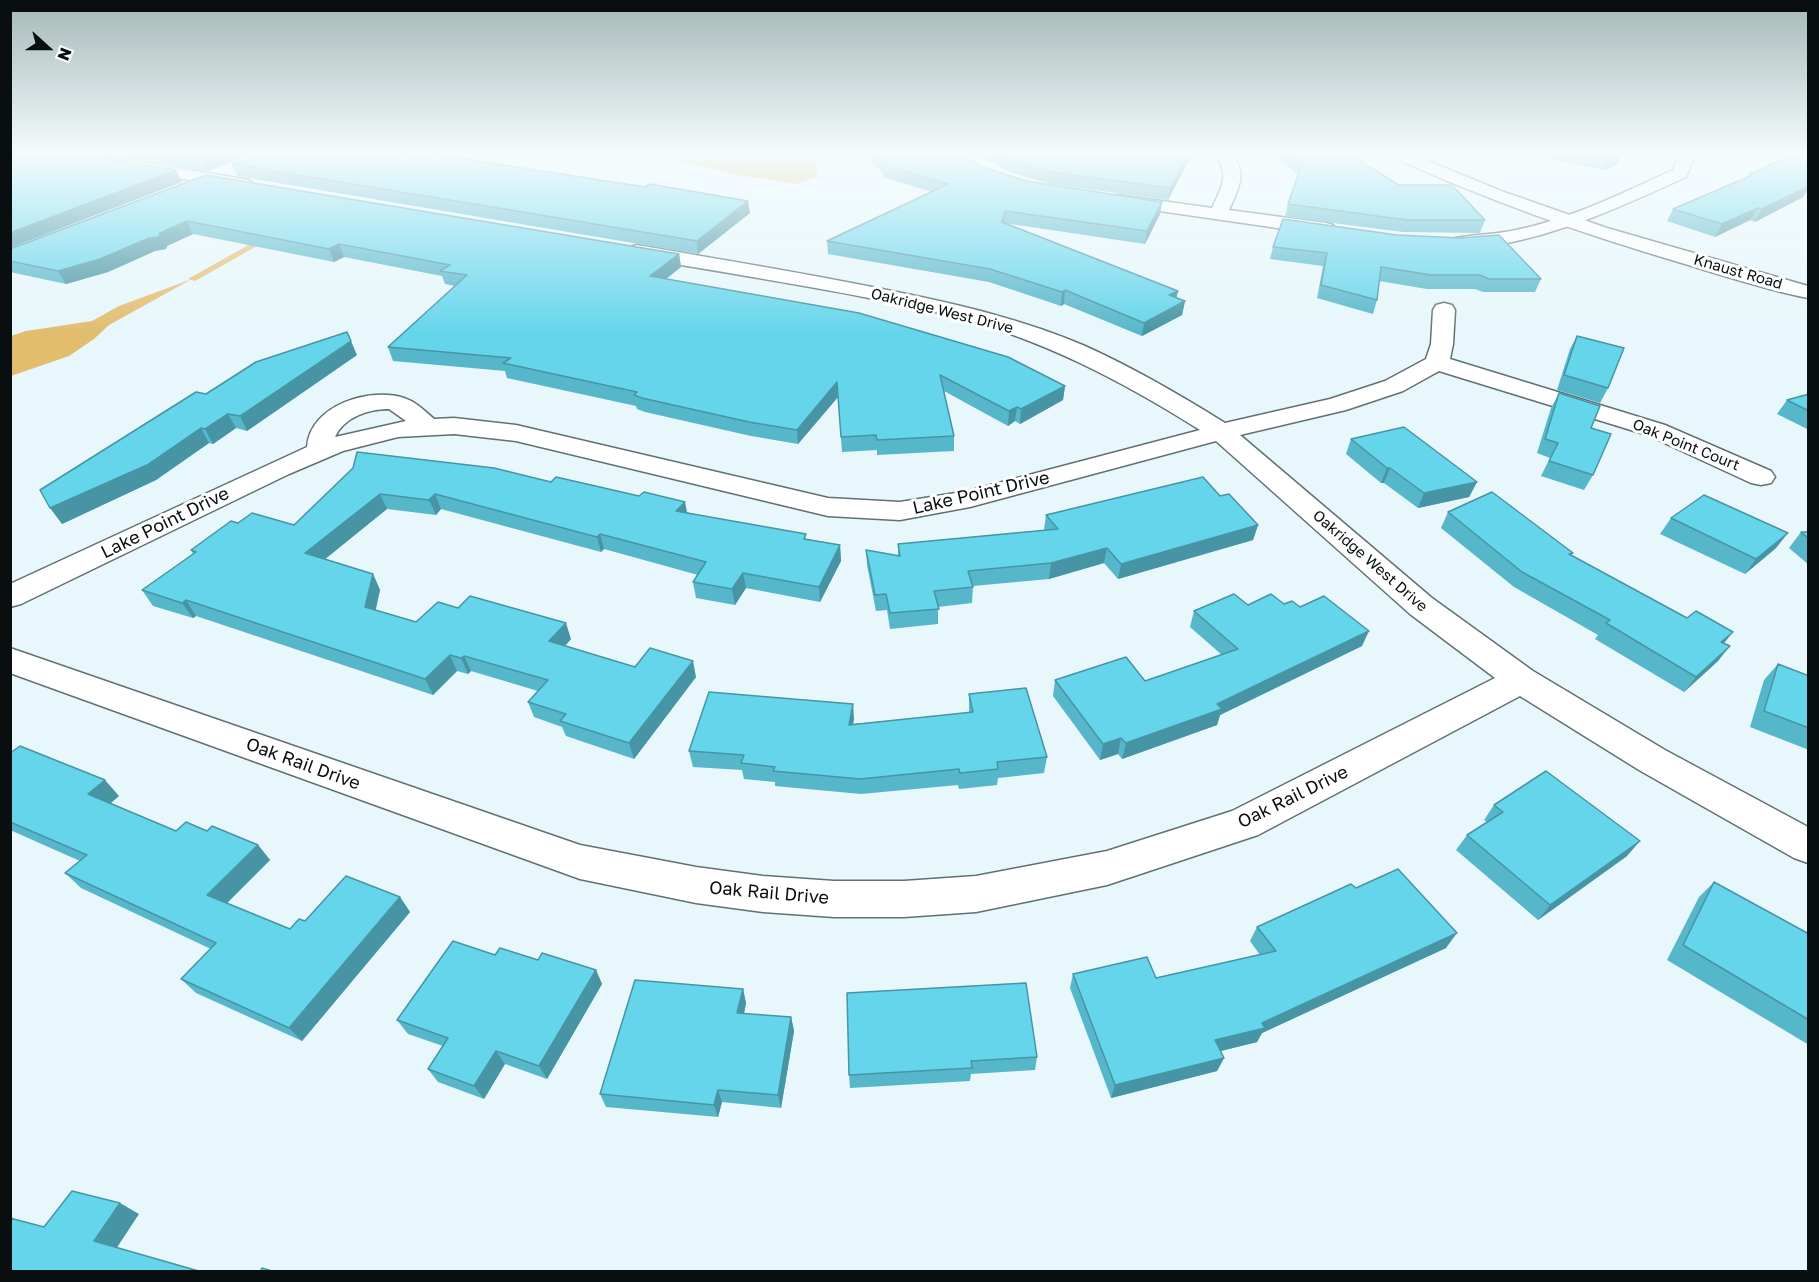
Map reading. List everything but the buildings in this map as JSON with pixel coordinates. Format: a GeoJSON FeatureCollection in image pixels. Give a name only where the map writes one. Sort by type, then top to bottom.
{"type":"FeatureCollection","features":[{"type":"Feature","properties":{"kind":"street"},"geometry":{"type":"LineString","coordinates":[[1224,214],[1346,232]]}},
{"type":"Feature","properties":{"kind":"street","name":"Knaust Road"},"geometry":{"type":"LineString","coordinates":[[1550,214],[1712,265],[1809,292]]}},
{"type":"Feature","properties":{"kind":"street"},"geometry":{"type":"LineString","coordinates":[[1435,242],[1484,242],[1508,238],[1569,221],[1586,214]]}},
{"type":"Feature","properties":{"kind":"street","name":"Oakridge West Drive"},"geometry":{"type":"LineString","coordinates":[[617,248],[840,286],[958,311],[1022,330],[1077,351],[1149,387],[1221,432],[1421,606],[1521,680],[1652,760],[1800,839]]}},
{"type":"Feature","properties":{"kind":"street"},"geometry":{"type":"LineString","coordinates":[[1437,363],[1443,344],[1444,310]]}},
{"type":"Feature","properties":{"kind":"street","name":"Lake Point Drive"},"geometry":{"type":"LineString","coordinates":[[10,597],[279,468],[367,435],[398,429],[454,426],[516,434],[828,507],[900,511],[970,499],[1221,432],[1336,405],[1395,386],[1437,363]]}},
{"type":"Feature","properties":{"kind":"street","name":"Oak Point Court"},"geometry":{"type":"LineString","coordinates":[[1437,363],[1656,430],[1761,477]]}},
{"type":"Feature","properties":{"kind":"street","name":"Oak Rail Drive"},"geometry":{"type":"LineString","coordinates":[[10,660],[580,862],[696,885],[763,894],[834,899],[904,899],[976,894],[1107,868],[1244,824],[1521,680]]}},
{"type":"Feature","properties":{"kind":"shaded area"},"geometry":{"type":"Polygon","coordinates":[[[192,279],[109,325],[94,339],[69,356],[11,376],[11,336],[26,331],[92,321],[119,306],[192,279]]]}},
{"type":"Feature","properties":{"kind":"waterway"},"geometry":{"type":"LineString","coordinates":[[192,279],[269,237]]}}]}
